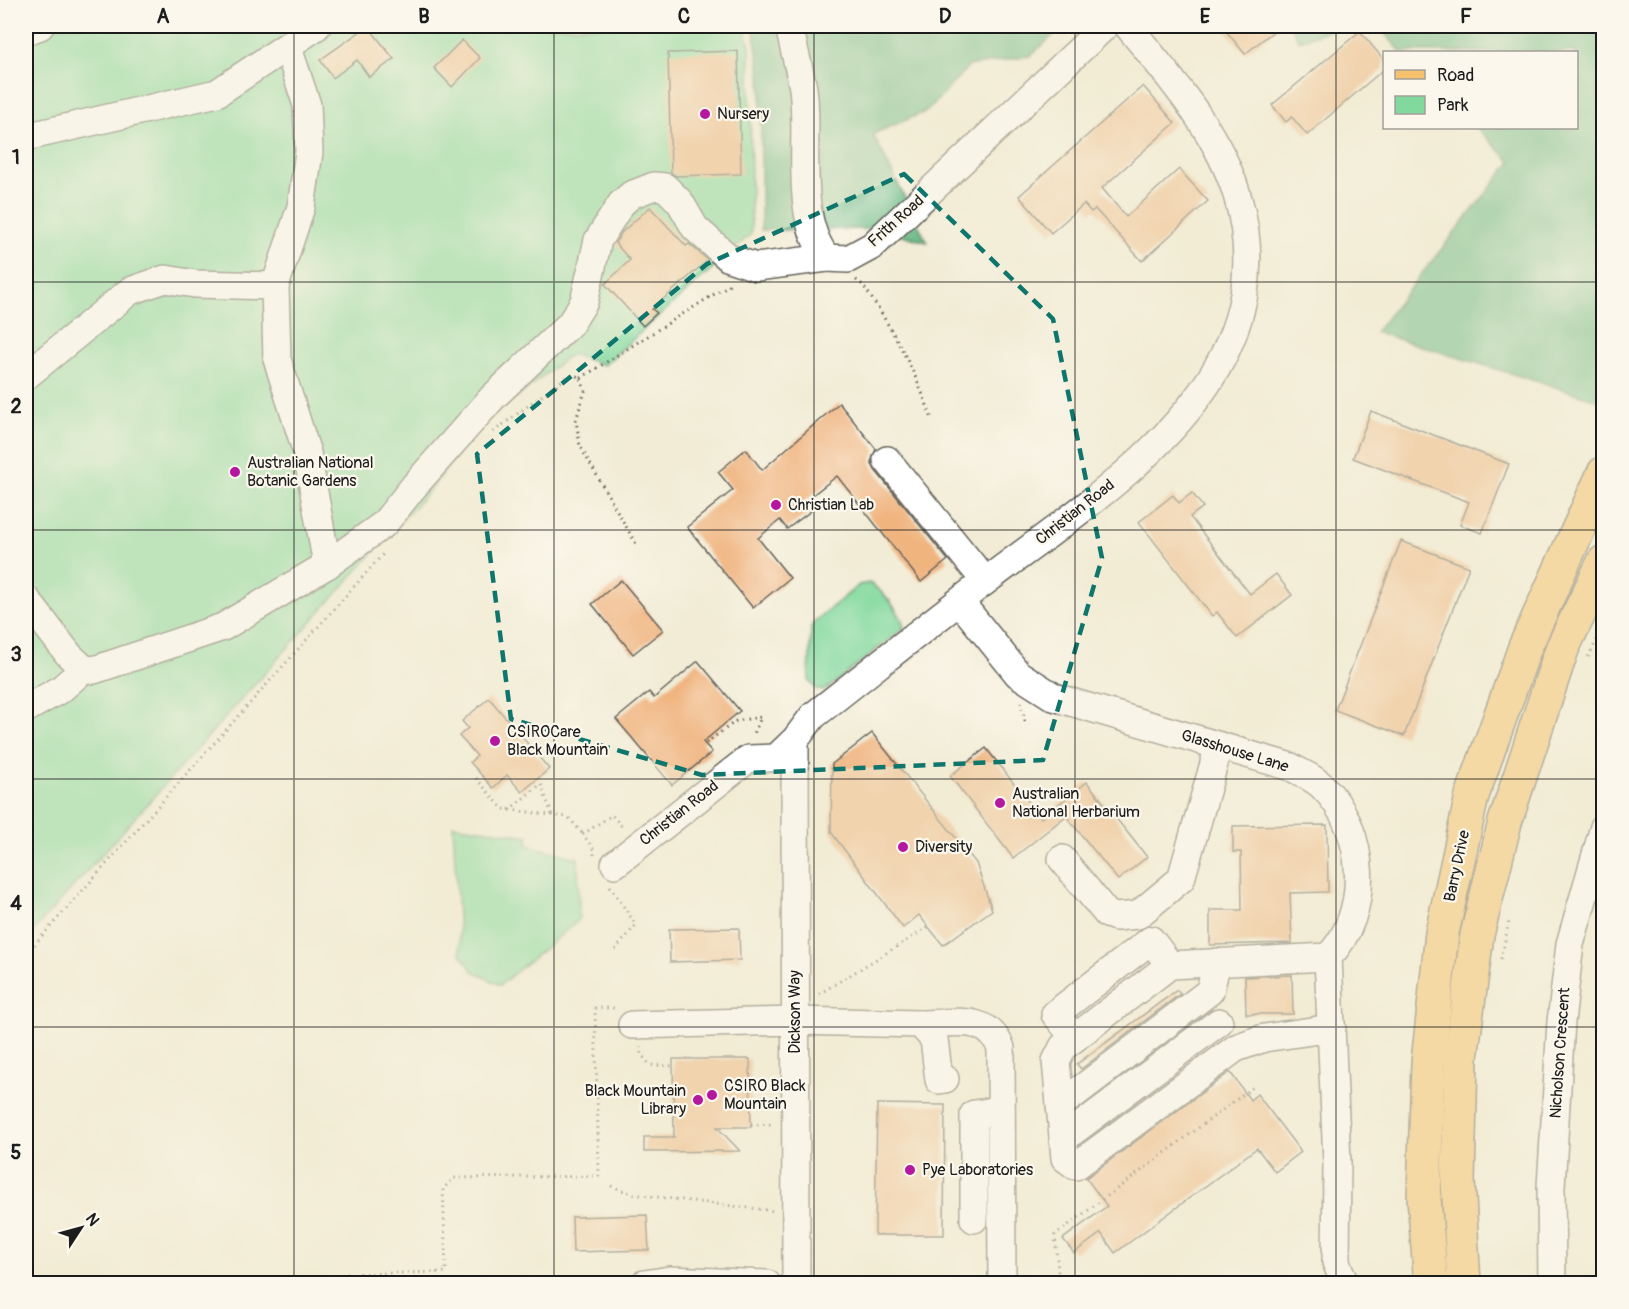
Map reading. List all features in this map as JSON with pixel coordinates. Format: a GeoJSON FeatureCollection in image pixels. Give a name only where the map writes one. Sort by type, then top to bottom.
{"type":"FeatureCollection","features":[{"type":"Feature","properties":{"kind":"main road","name":"Barry Drive"},"geometry":{"type":"LineString","coordinates":[[1431,1284],[1424,1198],[1428,1063],[1442,933],[1472,796],[1525,647],[1604,473]]}},
{"type":"Feature","properties":{"kind":"main road"},"geometry":{"type":"LineString","coordinates":[[1464,1284],[1458,1181],[1461,1058],[1477,935],[1505,822],[1562,649],[1604,562]]}},
{"type":"Feature","properties":{"kind":"street"},"geometry":{"type":"LineString","coordinates":[[26,31],[40,26]]}},
{"type":"Feature","properties":{"kind":"street"},"geometry":{"type":"LineString","coordinates":[[789,26],[803,89],[809,219],[817,246],[827,258]]}},
{"type":"Feature","properties":{"kind":"street","name":"Frith Road"},"geometry":{"type":"LineString","coordinates":[[756,267],[827,258],[848,259],[872,246],[1105,26]]}},
{"type":"Feature","properties":{"kind":"street","name":"Christian Road"},"geometry":{"type":"LineString","coordinates":[[615,864],[748,759],[776,758],[795,740],[813,716],[1133,468],[1167,434],[1215,375],[1231,341],[1242,306],[1246,269],[1245,232],[1237,195],[1224,161],[1180,90],[1128,26]]}},
{"type":"Feature","properties":{"kind":"street"},"geometry":{"type":"LineString","coordinates":[[26,137],[217,93],[301,34]]}},
{"type":"Feature","properties":{"kind":"street"},"geometry":{"type":"LineString","coordinates":[[301,34],[309,152],[301,207],[275,286],[277,359],[307,453],[327,565]]}},
{"type":"Feature","properties":{"kind":"street"},"geometry":{"type":"LineString","coordinates":[[26,708],[62,688],[84,669],[102,667],[223,627],[327,565],[384,524],[415,485],[494,397],[570,324],[584,302],[598,240],[621,204],[631,195],[654,186],[665,188],[680,202],[695,228],[720,251],[729,258],[756,267]]}},
{"type":"Feature","properties":{"kind":"street"},"geometry":{"type":"LineString","coordinates":[[26,376],[130,291],[165,279],[195,284],[275,286]]}},
{"type":"Feature","properties":{"kind":"street"},"geometry":{"type":"LineString","coordinates":[[887,460],[985,581]]}},
{"type":"Feature","properties":{"kind":"street"},"geometry":{"type":"LineString","coordinates":[[26,599],[69,655],[84,669]]}},
{"type":"Feature","properties":{"kind":"street","name":"Glasshouse Lane"},"geometry":{"type":"LineString","coordinates":[[960,602],[1018,674],[1054,697],[1291,767],[1321,784],[1346,820],[1358,862],[1356,905],[1340,945],[1328,957]]}},
{"type":"Feature","properties":{"kind":"street","name":"Dickson Way"},"geometry":{"type":"LineString","coordinates":[[795,740],[802,1010],[796,1284]]}},
{"type":"Feature","properties":{"kind":"street"},"geometry":{"type":"LineString","coordinates":[[1062,859],[1107,914],[1116,917],[1138,915],[1181,879],[1218,746]]}},
{"type":"Feature","properties":{"kind":"street","name":"Nicholson Crescent"},"geometry":{"type":"LineString","coordinates":[[1552,1284],[1551,1187],[1561,1022],[1570,944],[1604,827]]}},
{"type":"Feature","properties":{"kind":"street"},"geometry":{"type":"LineString","coordinates":[[1332,1028],[1264,1038],[1236,1048],[1076,1166],[1065,1158],[1056,1061],[1063,1047],[1170,965],[1328,957],[1332,1028],[1336,1162],[1336,1262],[1345,1284]]}},
{"type":"Feature","properties":{"kind":"street"},"geometry":{"type":"LineString","coordinates":[[1060,1105],[1210,991],[1217,962]]}},
{"type":"Feature","properties":{"kind":"street"},"geometry":{"type":"LineString","coordinates":[[629,1016],[802,1010],[920,1024],[979,1024],[995,1034],[1001,1048],[1002,1284]]}},
{"type":"Feature","properties":{"kind":"street"},"geometry":{"type":"LineString","coordinates":[[1063,1139],[1219,1022]]}},
{"type":"Feature","properties":{"kind":"street"},"geometry":{"type":"LineString","coordinates":[[920,1024],[934,1039],[939,1080],[945,1080]]}},
{"type":"Feature","properties":{"kind":"street"},"geometry":{"type":"LineString","coordinates":[[974,1219],[974,1114],[1001,1110]]}},
{"type":"Feature","properties":{"kind":"street"},"geometry":{"type":"LineString","coordinates":[[644,1284],[670,1280],[766,1284]]}},
{"type":"Feature","properties":{"kind":"path"},"geometry":{"type":"LineString","coordinates":[[827,258],[863,285],[892,328],[918,379],[932,419]]}},
{"type":"Feature","properties":{"kind":"path"},"geometry":{"type":"LineString","coordinates":[[581,378],[756,267]]}},
{"type":"Feature","properties":{"kind":"path"},"geometry":{"type":"LineString","coordinates":[[487,438],[565,378],[574,375],[581,378],[585,391],[576,420],[580,446],[636,544]]}},
{"type":"Feature","properties":{"kind":"path"},"geometry":{"type":"LineString","coordinates":[[26,954],[391,545]]}},
{"type":"Feature","properties":{"kind":"path"},"geometry":{"type":"LineString","coordinates":[[1583,668],[1604,627]]}},
{"type":"Feature","properties":{"kind":"path"},"geometry":{"type":"LineString","coordinates":[[1020,696],[1025,724]]}},
{"type":"Feature","properties":{"kind":"path"},"geometry":{"type":"LineString","coordinates":[[476,778],[503,809],[568,817],[583,834]]}},
{"type":"Feature","properties":{"kind":"path"},"geometry":{"type":"LineString","coordinates":[[509,810],[541,784],[552,815]]}},
{"type":"Feature","properties":{"kind":"path"},"geometry":{"type":"LineString","coordinates":[[615,864],[602,874],[636,925],[615,950]]}},
{"type":"Feature","properties":{"kind":"path"},"geometry":{"type":"LineString","coordinates":[[1499,969],[1510,911]]}},
{"type":"Feature","properties":{"kind":"path"},"geometry":{"type":"LineString","coordinates":[[802,1010],[929,927]]}},
{"type":"Feature","properties":{"kind":"path"},"geometry":{"type":"LineString","coordinates":[[347,1274],[446,1272],[443,1189],[454,1178],[599,1176],[595,1008],[629,1016]]}},
{"type":"Feature","properties":{"kind":"path"},"geometry":{"type":"LineString","coordinates":[[1059,1284],[1055,1235],[1256,1085]]}},
{"type":"Feature","properties":{"kind":"path"},"geometry":{"type":"LineString","coordinates":[[751,1125],[782,1124]]}},
{"type":"Feature","properties":{"kind":"path"},"geometry":{"type":"LineString","coordinates":[[611,1186],[632,1194],[782,1211]]}},
{"type":"Feature","properties":{"kind":"path"},"geometry":{"type":"LineString","coordinates":[[437,1272],[438,1284]]}},
{"type":"Feature","properties":{"kind":"highlighted area"},"geometry":{"type":"Polygon","coordinates":[[[904,174],[1053,319],[1102,558],[1043,760],[702,775],[511,719],[477,454],[707,264],[904,174]]]}},
{"type":"Feature","properties":{"kind":"green space","name":"Australian National Botanic Gardens"},"geometry":{"type":"Polygon","coordinates":[[[26,26],[744,26],[750,46],[751,234],[604,365],[571,354],[477,429],[435,484],[26,939],[26,26]]]}},
{"type":"Feature","properties":{"kind":"green space"},"geometry":{"type":"Polygon","coordinates":[[[753,26],[1064,26],[1030,56],[969,66],[927,111],[873,134],[927,242],[881,229],[761,230],[761,79],[753,26]]]}},
{"type":"Feature","properties":{"kind":"green space"},"geometry":{"type":"Polygon","coordinates":[[[1290,26],[1340,26],[1299,41],[1290,26]]]}},
{"type":"Feature","properties":{"kind":"green space"},"geometry":{"type":"Polygon","coordinates":[[[1378,26],[1603,26],[1604,396],[1601,401],[1375,332],[1511,162],[1478,129],[1578,129],[1578,51],[1400,51],[1378,26]]]}},
{"type":"Feature","properties":{"kind":"green space"},"geometry":{"type":"Polygon","coordinates":[[[869,583],[891,602],[904,628],[824,691],[816,689],[809,680],[811,627],[815,621],[859,585],[869,583]]]}},
{"type":"Feature","properties":{"kind":"green space"},"geometry":{"type":"Polygon","coordinates":[[[453,825],[529,836],[527,845],[578,858],[579,920],[500,985],[473,971],[460,953],[453,825]]]}},
{"type":"Feature","properties":{"kind":"building"},"geometry":{"type":"Polygon","coordinates":[[[368,26],[394,59],[369,77],[357,60],[333,78],[320,60],[368,26]]]}},
{"type":"Feature","properties":{"kind":"building"},"geometry":{"type":"Polygon","coordinates":[[[1222,26],[1280,26],[1245,54],[1222,26]]]}},
{"type":"Feature","properties":{"kind":"building"},"geometry":{"type":"Polygon","coordinates":[[[1360,31],[1383,59],[1383,70],[1307,135],[1292,117],[1286,122],[1272,105],[1360,31]]]}},
{"type":"Feature","properties":{"kind":"building"},"geometry":{"type":"Polygon","coordinates":[[[462,40],[480,58],[452,87],[434,68],[462,40]]]}},
{"type":"Feature","properties":{"kind":"building","name":"Nursery"},"geometry":{"type":"Polygon","coordinates":[[[738,51],[741,174],[676,176],[671,173],[668,53],[738,51]]]}},
{"type":"Feature","properties":{"kind":"building"},"geometry":{"type":"Polygon","coordinates":[[[1143,86],[1175,123],[1102,188],[1126,217],[1179,169],[1208,201],[1142,261],[1095,209],[1091,212],[1084,204],[1051,233],[1019,196],[1143,86]]]}},
{"type":"Feature","properties":{"kind":"building"},"geometry":{"type":"Polygon","coordinates":[[[650,207],[686,246],[689,244],[708,260],[652,309],[657,313],[643,326],[605,284],[630,260],[615,243],[622,232],[650,207]]]}},
{"type":"Feature","properties":{"kind":"building","name":"Christian Lab"},"geometry":{"type":"Polygon","coordinates":[[[839,403],[876,449],[871,462],[875,470],[948,560],[921,582],[837,476],[805,501],[812,510],[787,529],[780,520],[758,538],[790,578],[753,608],[687,527],[733,490],[718,472],[746,449],[762,470],[839,403]]]}},
{"type":"Feature","properties":{"kind":"building"},"geometry":{"type":"Polygon","coordinates":[[[1371,411],[1509,464],[1482,533],[1460,525],[1469,502],[1353,458],[1371,411]]]}},
{"type":"Feature","properties":{"kind":"building"},"geometry":{"type":"Polygon","coordinates":[[[1192,493],[1203,507],[1190,517],[1250,594],[1276,574],[1292,595],[1237,638],[1217,612],[1212,616],[1139,522],[1173,495],[1179,503],[1192,493]]]}},
{"type":"Feature","properties":{"kind":"building"},"geometry":{"type":"Polygon","coordinates":[[[1401,541],[1469,567],[1404,736],[1335,710],[1401,541]]]}},
{"type":"Feature","properties":{"kind":"building"},"geometry":{"type":"Polygon","coordinates":[[[621,580],[663,630],[633,654],[592,604],[621,580]]]}},
{"type":"Feature","properties":{"kind":"building"},"geometry":{"type":"Polygon","coordinates":[[[698,661],[740,711],[703,742],[712,752],[672,785],[616,719],[649,692],[654,698],[698,661]]]}},
{"type":"Feature","properties":{"kind":"building","name":"CSIROCare Black Mountain"},"geometry":{"type":"Polygon","coordinates":[[[489,698],[549,769],[522,792],[507,775],[493,788],[470,762],[477,756],[459,736],[468,728],[462,721],[489,698]]]}},
{"type":"Feature","properties":{"kind":"building","name":"Diversity"},"geometry":{"type":"Polygon","coordinates":[[[872,733],[976,863],[992,910],[943,945],[919,915],[903,928],[831,832],[832,764],[872,733]]]}},
{"type":"Feature","properties":{"kind":"building"},"geometry":{"type":"Polygon","coordinates":[[[986,748],[1041,818],[1087,782],[1147,857],[1118,880],[1066,816],[1013,858],[950,776],[986,748]]]}},
{"type":"Feature","properties":{"kind":"building"},"geometry":{"type":"Polygon","coordinates":[[[1327,825],[1328,892],[1290,893],[1292,943],[1210,945],[1210,910],[1242,910],[1241,852],[1233,852],[1233,826],[1327,825]]]}},
{"type":"Feature","properties":{"kind":"building"},"geometry":{"type":"Polygon","coordinates":[[[739,928],[740,960],[670,962],[669,929],[739,928]]]}},
{"type":"Feature","properties":{"kind":"building"},"geometry":{"type":"Polygon","coordinates":[[[1292,975],[1293,1014],[1246,1014],[1245,977],[1292,975]]]}},
{"type":"Feature","properties":{"kind":"building"},"geometry":{"type":"Polygon","coordinates":[[[1177,990],[1180,994],[1081,1069],[1077,1064],[1177,990]]]}},
{"type":"Feature","properties":{"kind":"building","name":"CSIRO Black Mountain"},"geometry":{"type":"Polygon","coordinates":[[[673,1059],[750,1059],[751,1127],[717,1127],[740,1151],[644,1152],[644,1137],[674,1137],[673,1059]]]}},
{"type":"Feature","properties":{"kind":"building"},"geometry":{"type":"Polygon","coordinates":[[[1230,1072],[1250,1100],[1257,1094],[1301,1152],[1275,1172],[1257,1148],[1115,1253],[1101,1233],[1074,1253],[1063,1239],[1107,1206],[1086,1178],[1230,1072]]]}},
{"type":"Feature","properties":{"kind":"building","name":"Pye Laboratories"},"geometry":{"type":"Polygon","coordinates":[[[877,1104],[945,1105],[944,1235],[875,1235],[877,1104]]]}},
{"type":"Feature","properties":{"kind":"building"},"geometry":{"type":"Polygon","coordinates":[[[647,1215],[649,1250],[573,1252],[572,1217],[647,1215]]]}},
{"type":"Feature","properties":{"kind":"place","name":"Nursery"},"geometry":{"type":"Point","coordinates":[705,114]}},
{"type":"Feature","properties":{"kind":"place","name":"Australian National Botanic Gardens"},"geometry":{"type":"Point","coordinates":[235,472]}},
{"type":"Feature","properties":{"kind":"place","name":"Christian Lab"},"geometry":{"type":"Point","coordinates":[776,505]}},
{"type":"Feature","properties":{"kind":"place","name":"CSIROCare Black Mountain"},"geometry":{"type":"Point","coordinates":[495,741]}},
{"type":"Feature","properties":{"kind":"place","name":"Australian National Herbarium"},"geometry":{"type":"Point","coordinates":[1000,803]}},
{"type":"Feature","properties":{"kind":"place","name":"Diversity"},"geometry":{"type":"Point","coordinates":[903,847]}},
{"type":"Feature","properties":{"kind":"place","name":"CSIRO Black Mountain"},"geometry":{"type":"Point","coordinates":[712,1095]}},
{"type":"Feature","properties":{"kind":"place","name":"Black Mountain Library"},"geometry":{"type":"Point","coordinates":[698,1100]}},
{"type":"Feature","properties":{"kind":"place","name":"Pye Laboratories"},"geometry":{"type":"Point","coordinates":[910,1170]}}]}
